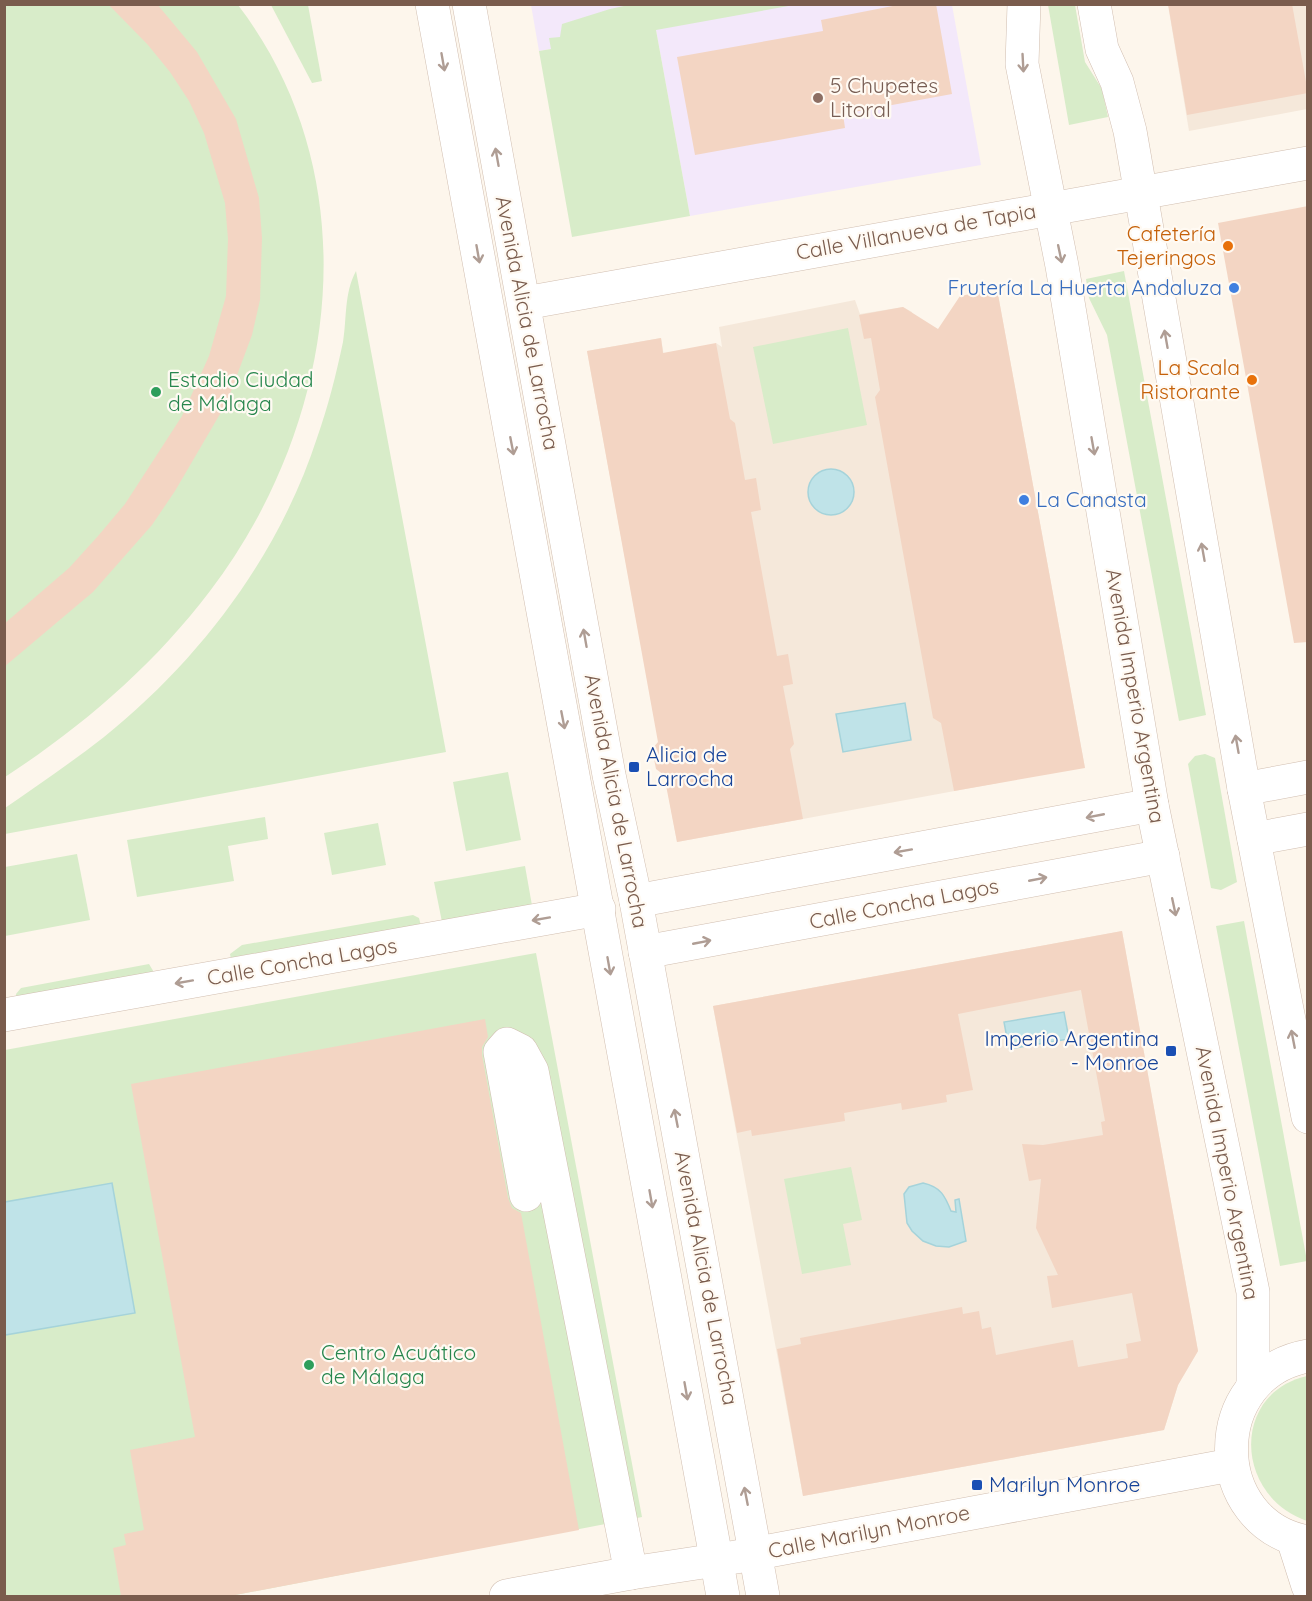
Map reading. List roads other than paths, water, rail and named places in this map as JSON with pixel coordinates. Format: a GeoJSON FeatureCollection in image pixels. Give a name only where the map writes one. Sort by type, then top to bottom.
{"type":"FeatureCollection","features":[{"type":"Feature","properties":{"kind":"street","name":"Avenida Alicia de Larrocha"},"geometry":{"type":"LineString","coordinates":[[432,4],[723,1596]]}},
{"type":"Feature","properties":{"kind":"street","name":"Avenida Alicia de Larrocha"},"geometry":{"type":"LineString","coordinates":[[469,4],[609,775],[636,901],[757,1553],[763,1596]]}},
{"type":"Feature","properties":{"kind":"street","name":"Avenida Imperio Argentina"},"geometry":{"type":"LineString","coordinates":[[1024,4],[1022,64],[1062,266],[1152,805],[1254,1292],[1253,1386]]}},
{"type":"Feature","properties":{"kind":"street"},"geometry":{"type":"LineString","coordinates":[[1094,4],[1102,49],[1117,82],[1130,131],[1244,789],[1308,1117]]}},
{"type":"Feature","properties":{"kind":"street","name":"Calle Villanueva de Tapia"},"geometry":{"type":"LineString","coordinates":[[525,303],[1308,163]]}},
{"type":"Feature","properties":{"kind":"street"},"geometry":{"type":"LineString","coordinates":[[1244,789],[1308,777]]}},
{"type":"Feature","properties":{"kind":"street"},"geometry":{"type":"LineString","coordinates":[[636,901],[1152,805]]}},
{"type":"Feature","properties":{"kind":"street"},"geometry":{"type":"LineString","coordinates":[[1254,839],[1308,829]]}},
{"type":"Feature","properties":{"kind":"street","name":"Calle Concha Lagos"},"geometry":{"type":"LineString","coordinates":[[645,952],[1164,856]]}},
{"type":"Feature","properties":{"kind":"street","name":"Calle Concha Lagos"},"geometry":{"type":"LineString","coordinates":[[4,1015],[599,909]]}},
{"type":"Feature","properties":{"kind":"street"},"geometry":{"type":"LineString","coordinates":[[526,1195],[500,1052],[507,1044],[521,1051],[532,1071],[631,1573]]}},
{"type":"Feature","properties":{"kind":"street"},"geometry":{"type":"LineString","coordinates":[[1308,1356],[1288,1360],[1253,1386],[1238,1409],[1230,1437],[1231,1465],[1242,1496],[1264,1522],[1300,1540],[1308,1586]]}},
{"type":"Feature","properties":{"kind":"street","name":"Calle Marilyn Monroe"},"geometry":{"type":"LineString","coordinates":[[506,1596],[757,1553],[1231,1465]]}},
{"type":"Feature","properties":{"kind":"water"},"geometry":{"type":"Polygon","coordinates":[[[831,469],[847,476],[854,492],[847,508],[831,515],[815,508],[808,492],[815,476],[831,469]]]}},
{"type":"Feature","properties":{"kind":"water"},"geometry":{"type":"Polygon","coordinates":[[[905,703],[911,740],[843,752],[836,714],[905,703]]]}},
{"type":"Feature","properties":{"kind":"water"},"geometry":{"type":"Polygon","coordinates":[[[1064,1012],[1069,1039],[1009,1049],[1004,1022],[1064,1012]]]}},
{"type":"Feature","properties":{"kind":"water"},"geometry":{"type":"Polygon","coordinates":[[[112,1183],[135,1313],[5,1335],[5,1202],[112,1183]]]}},
{"type":"Feature","properties":{"kind":"water"},"geometry":{"type":"Polygon","coordinates":[[[923,1183],[942,1193],[951,1211],[956,1212],[955,1200],[959,1199],[966,1241],[949,1247],[936,1246],[923,1241],[912,1231],[907,1223],[904,1194],[909,1187],[923,1183]]]}},
{"type":"Feature","properties":{"kind":"place","name":"5 Chupetes Litoral"},"geometry":{"type":"Point","coordinates":[818,98]}},
{"type":"Feature","properties":{"kind":"place","name":"Cafetería Tejeringos"},"geometry":{"type":"Point","coordinates":[1228,246]}},
{"type":"Feature","properties":{"kind":"place","name":"Frutería La Huerta Andaluza"},"geometry":{"type":"Point","coordinates":[1234,288]}},
{"type":"Feature","properties":{"kind":"place","name":"La Scala Ristorante"},"geometry":{"type":"Point","coordinates":[1252,380]}},
{"type":"Feature","properties":{"kind":"place","name":"Estadio Ciudad de Málaga"},"geometry":{"type":"Point","coordinates":[156,392]}},
{"type":"Feature","properties":{"kind":"place","name":"La Canasta"},"geometry":{"type":"Point","coordinates":[1024,500]}},
{"type":"Feature","properties":{"kind":"place","name":"Alicia de Larrocha"},"geometry":{"type":"Point","coordinates":[634,767]}},
{"type":"Feature","properties":{"kind":"place","name":"Imperio Argentina - Monroe"},"geometry":{"type":"Point","coordinates":[1171,1051]}},
{"type":"Feature","properties":{"kind":"place","name":"Centro Acuático de Málaga"},"geometry":{"type":"Point","coordinates":[309,1365]}},
{"type":"Feature","properties":{"kind":"place","name":"Marilyn Monroe"},"geometry":{"type":"Point","coordinates":[977,1485]}}]}
